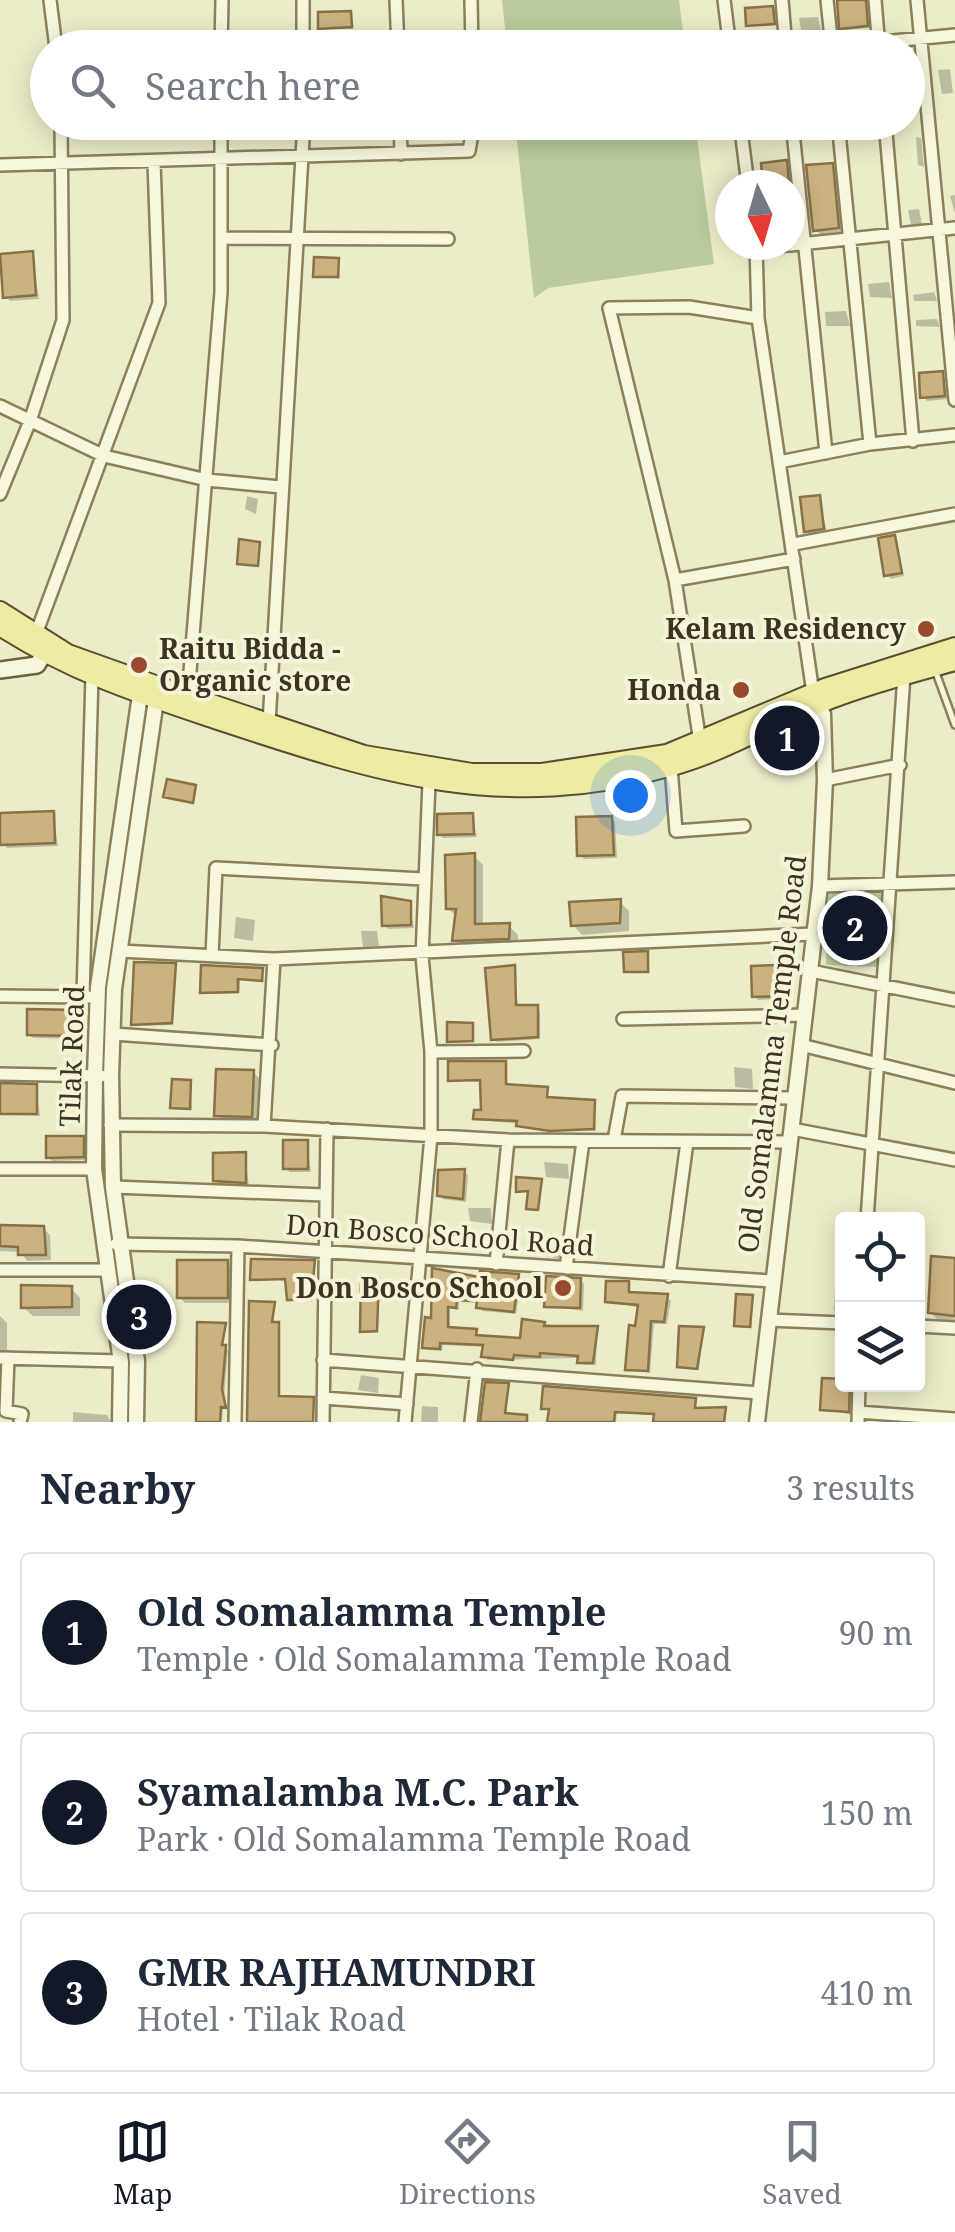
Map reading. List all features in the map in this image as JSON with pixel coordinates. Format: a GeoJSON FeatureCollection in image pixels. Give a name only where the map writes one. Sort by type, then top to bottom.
{"type":"FeatureCollection","features":[{"type":"Feature","properties":{"kind":"main road"},"geometry":{"type":"LineString","coordinates":[[0,611],[92,676],[188,696],[364,755],[472,774],[542,773],[667,754],[955,647]]}},
{"type":"Feature","properties":{"kind":"main road"},"geometry":{"type":"LineString","coordinates":[[0,626],[149,690],[361,768],[429,782],[543,786],[671,767],[816,698],[955,660]]}},
{"type":"Feature","properties":{"kind":"main road"},"geometry":{"type":"LineString","coordinates":[[4,669],[37,665],[44,644]]}},
{"type":"Feature","properties":{"kind":"street"},"geometry":{"type":"LineString","coordinates":[[50,0],[54,30]]}},
{"type":"Feature","properties":{"kind":"street"},"geometry":{"type":"LineString","coordinates":[[221,30],[222,0]]}},
{"type":"Feature","properties":{"kind":"street"},"geometry":{"type":"LineString","coordinates":[[303,0],[303,30]]}},
{"type":"Feature","properties":{"kind":"street"},"geometry":{"type":"LineString","coordinates":[[396,0],[397,30]]}},
{"type":"Feature","properties":{"kind":"street"},"geometry":{"type":"LineString","coordinates":[[471,0],[472,30]]}},
{"type":"Feature","properties":{"kind":"street"},"geometry":{"type":"LineString","coordinates":[[724,0],[728,30]]}},
{"type":"Feature","properties":{"kind":"street"},"geometry":{"type":"LineString","coordinates":[[782,0],[784,30]]}},
{"type":"Feature","properties":{"kind":"street"},"geometry":{"type":"LineString","coordinates":[[827,0],[830,30]]}},
{"type":"Feature","properties":{"kind":"street"},"geometry":{"type":"LineString","coordinates":[[875,0],[877,30]]}},
{"type":"Feature","properties":{"kind":"street"},"geometry":{"type":"LineString","coordinates":[[918,0],[921,30]]}},
{"type":"Feature","properties":{"kind":"street"},"geometry":{"type":"LineString","coordinates":[[925,38],[955,35]]}},
{"type":"Feature","properties":{"kind":"street"},"geometry":{"type":"LineString","coordinates":[[925,60],[948,228],[955,400]]}},
{"type":"Feature","properties":{"kind":"street"},"geometry":{"type":"LineString","coordinates":[[0,494],[30,421],[63,320],[62,140]]}},
{"type":"Feature","properties":{"kind":"street"},"geometry":{"type":"LineString","coordinates":[[188,696],[223,238],[221,140]]}},
{"type":"Feature","properties":{"kind":"street"},"geometry":{"type":"LineString","coordinates":[[269,723],[304,140]]}},
{"type":"Feature","properties":{"kind":"street"},"geometry":{"type":"LineString","coordinates":[[401,140],[401,154]]}},
{"type":"Feature","properties":{"kind":"street"},"geometry":{"type":"LineString","coordinates":[[0,165],[468,151],[470,140]]}},
{"type":"Feature","properties":{"kind":"street"},"geometry":{"type":"LineString","coordinates":[[742,140],[746,170]]}},
{"type":"Feature","properties":{"kind":"street"},"geometry":{"type":"LineString","coordinates":[[792,140],[793,170]]}},
{"type":"Feature","properties":{"kind":"street"},"geometry":{"type":"LineString","coordinates":[[839,140],[870,444]]}},
{"type":"Feature","properties":{"kind":"street"},"geometry":{"type":"LineString","coordinates":[[886,140],[913,440]]}},
{"type":"Feature","properties":{"kind":"street"},"geometry":{"type":"LineString","coordinates":[[44,644],[104,456],[159,302],[154,162]]}},
{"type":"Feature","properties":{"kind":"street"},"geometry":{"type":"LineString","coordinates":[[805,243],[948,228]]}},
{"type":"Feature","properties":{"kind":"street"},"geometry":{"type":"LineString","coordinates":[[223,238],[448,239]]}},
{"type":"Feature","properties":{"kind":"street"},"geometry":{"type":"LineString","coordinates":[[756,260],[758,318],[816,698]]}},
{"type":"Feature","properties":{"kind":"street"},"geometry":{"type":"LineString","coordinates":[[796,260],[826,452]]}},
{"type":"Feature","properties":{"kind":"street"},"geometry":{"type":"LineString","coordinates":[[700,742],[676,580],[609,308],[689,306],[758,318]]}},
{"type":"Feature","properties":{"kind":"street"},"geometry":{"type":"LineString","coordinates":[[0,406],[104,456],[207,480],[281,487]]}},
{"type":"Feature","properties":{"kind":"street"},"geometry":{"type":"LineString","coordinates":[[780,462],[870,444],[955,435]]}},
{"type":"Feature","properties":{"kind":"street"},"geometry":{"type":"LineString","coordinates":[[794,544],[955,514]]}},
{"type":"Feature","properties":{"kind":"street"},"geometry":{"type":"LineString","coordinates":[[676,580],[794,559]]}},
{"type":"Feature","properties":{"kind":"street"},"geometry":{"type":"LineString","coordinates":[[869,1212],[904,675]]}},
{"type":"Feature","properties":{"kind":"street"},"geometry":{"type":"LineString","coordinates":[[0,996],[91,997],[92,676]]}},
{"type":"Feature","properties":{"kind":"street","name":"Tilak Road"},"geometry":{"type":"LineString","coordinates":[[136,1422],[137,1361],[124,1243],[113,1187],[110,1125],[120,951],[130,902],[149,690]]}},
{"type":"Feature","properties":{"kind":"street","name":"Tilak Road"},"geometry":{"type":"LineString","coordinates":[[120,1422],[120,1360],[94,1169],[91,997],[149,690]]}},
{"type":"Feature","properties":{"kind":"street","name":"Old Somalamma Temple Road"},"geometry":{"type":"LineString","coordinates":[[757,1422],[791,1136],[792,1098],[806,1015],[820,886],[825,780],[823,714],[816,698]]}},
{"type":"Feature","properties":{"kind":"street"},"geometry":{"type":"LineString","coordinates":[[825,780],[900,765]]}},
{"type":"Feature","properties":{"kind":"street"},"geometry":{"type":"LineString","coordinates":[[671,767],[676,832],[744,826]]}},
{"type":"Feature","properties":{"kind":"street"},"geometry":{"type":"LineString","coordinates":[[405,1422],[431,1136],[431,1052],[422,956],[422,879],[429,782]]}},
{"type":"Feature","properties":{"kind":"street"},"geometry":{"type":"LineString","coordinates":[[212,956],[216,868],[422,879]]}},
{"type":"Feature","properties":{"kind":"street"},"geometry":{"type":"LineString","coordinates":[[820,886],[955,882]]}},
{"type":"Feature","properties":{"kind":"street"},"geometry":{"type":"LineString","coordinates":[[120,951],[274,959],[422,956],[618,940],[813,934]]}},
{"type":"Feature","properties":{"kind":"street"},"geometry":{"type":"LineString","coordinates":[[264,1126],[272,1045],[274,959]]}},
{"type":"Feature","properties":{"kind":"street"},"geometry":{"type":"LineString","coordinates":[[811,971],[955,1000]]}},
{"type":"Feature","properties":{"kind":"street"},"geometry":{"type":"LineString","coordinates":[[623,1019],[806,1015]]}},
{"type":"Feature","properties":{"kind":"street"},"geometry":{"type":"LineString","coordinates":[[113,1034],[272,1045]]}},
{"type":"Feature","properties":{"kind":"street"},"geometry":{"type":"LineString","coordinates":[[801,1046],[955,1082]]}},
{"type":"Feature","properties":{"kind":"street"},"geometry":{"type":"LineString","coordinates":[[431,1052],[524,1052]]}},
{"type":"Feature","properties":{"kind":"street"},"geometry":{"type":"LineString","coordinates":[[0,1074],[111,1076]]}},
{"type":"Feature","properties":{"kind":"street"},"geometry":{"type":"LineString","coordinates":[[614,1140],[622,1096],[792,1098]]}},
{"type":"Feature","properties":{"kind":"street"},"geometry":{"type":"LineString","coordinates":[[110,1125],[326,1128],[508,1140],[687,1142],[791,1136],[955,1160]]}},
{"type":"Feature","properties":{"kind":"street"},"geometry":{"type":"LineString","coordinates":[[323,1422],[326,1128]]}},
{"type":"Feature","properties":{"kind":"street"},"geometry":{"type":"LineString","coordinates":[[496,1264],[508,1140]]}},
{"type":"Feature","properties":{"kind":"street"},"geometry":{"type":"LineString","coordinates":[[566,1268],[583,1141]]}},
{"type":"Feature","properties":{"kind":"street"},"geometry":{"type":"LineString","coordinates":[[669,1276],[687,1142]]}},
{"type":"Feature","properties":{"kind":"street"},"geometry":{"type":"LineString","coordinates":[[0,1169],[94,1169]]}},
{"type":"Feature","properties":{"kind":"street"},"geometry":{"type":"LineString","coordinates":[[113,1187],[324,1195]]}},
{"type":"Feature","properties":{"kind":"street","name":"Don Bosco School Road"},"geometry":{"type":"LineString","coordinates":[[106,1245],[238,1246],[771,1281]]}},
{"type":"Feature","properties":{"kind":"street"},"geometry":{"type":"LineString","coordinates":[[235,1422],[238,1246]]}},
{"type":"Feature","properties":{"kind":"street"},"geometry":{"type":"LineString","coordinates":[[0,1270],[108,1270]]}},
{"type":"Feature","properties":{"kind":"street"},"geometry":{"type":"LineString","coordinates":[[768,1320],[835,1322]]}},
{"type":"Feature","properties":{"kind":"street"},"geometry":{"type":"LineString","coordinates":[[925,1326],[955,1328]]}},
{"type":"Feature","properties":{"kind":"street"},"geometry":{"type":"LineString","coordinates":[[20,1422],[22,1414],[6,1411],[4,1358],[120,1360]]}},
{"type":"Feature","properties":{"kind":"street"},"geometry":{"type":"LineString","coordinates":[[322,1360],[760,1393]]}},
{"type":"Feature","properties":{"kind":"street"},"geometry":{"type":"LineString","coordinates":[[470,1422],[477,1369]]}},
{"type":"Feature","properties":{"kind":"street"},"geometry":{"type":"LineString","coordinates":[[859,1392],[858,1417],[955,1419]]}},
{"type":"Feature","properties":{"kind":"street"},"geometry":{"type":"LineString","coordinates":[[324,1398],[406,1404]]}},
{"type":"Feature","properties":{"kind":"lane"},"geometry":{"type":"LineString","coordinates":[[934,667],[955,725]]}},
{"type":"Feature","properties":{"kind":"green space"},"geometry":{"type":"Polygon","coordinates":[[[502,0],[679,0],[683,30],[505,30],[502,0]]]}},
{"type":"Feature","properties":{"kind":"green space"},"geometry":{"type":"Polygon","coordinates":[[[517,140],[697,140],[714,264],[548,288],[534,298],[517,140]]]}},
{"type":"Feature","properties":{"kind":"green space"},"geometry":{"type":"Polygon","coordinates":[[[829,889],[884,892],[881,967],[826,965],[829,889]]]}},
{"type":"Feature","properties":{"kind":"building"},"geometry":{"type":"Polygon","coordinates":[[[837,0],[866,0],[868,26],[839,29],[837,0]]]}},
{"type":"Feature","properties":{"kind":"building"},"geometry":{"type":"Polygon","coordinates":[[[773,6],[775,24],[746,26],[745,8],[773,6]]]}},
{"type":"Feature","properties":{"kind":"building"},"geometry":{"type":"Polygon","coordinates":[[[351,11],[352,27],[318,29],[318,12],[351,11]]]}},
{"type":"Feature","properties":{"kind":"building"},"geometry":{"type":"Polygon","coordinates":[[[787,160],[788,170],[762,170],[761,163],[787,160]]]}},
{"type":"Feature","properties":{"kind":"building"},"geometry":{"type":"Polygon","coordinates":[[[833,163],[839,228],[813,231],[806,165],[833,163]]]}},
{"type":"Feature","properties":{"kind":"building"},"geometry":{"type":"Polygon","coordinates":[[[33,251],[36,295],[3,298],[0,254],[33,251]]]}},
{"type":"Feature","properties":{"kind":"building"},"geometry":{"type":"Polygon","coordinates":[[[314,257],[339,258],[338,277],[313,277],[314,257]]]}},
{"type":"Feature","properties":{"kind":"building"},"geometry":{"type":"Polygon","coordinates":[[[943,371],[945,396],[920,398],[919,373],[943,371]]]}},
{"type":"Feature","properties":{"kind":"building"},"geometry":{"type":"Polygon","coordinates":[[[820,495],[824,529],[804,532],[800,497],[820,495]]]}},
{"type":"Feature","properties":{"kind":"building"},"geometry":{"type":"Polygon","coordinates":[[[895,535],[902,573],[884,576],[878,538],[895,535]]]}},
{"type":"Feature","properties":{"kind":"building"},"geometry":{"type":"Polygon","coordinates":[[[239,539],[260,542],[258,566],[237,564],[239,539]]]}},
{"type":"Feature","properties":{"kind":"building"},"geometry":{"type":"Polygon","coordinates":[[[167,779],[196,785],[193,803],[163,797],[167,779]]]}},
{"type":"Feature","properties":{"kind":"building"},"geometry":{"type":"Polygon","coordinates":[[[54,811],[55,843],[0,845],[0,813],[54,811]]]}},
{"type":"Feature","properties":{"kind":"building"},"geometry":{"type":"Polygon","coordinates":[[[473,813],[474,834],[437,835],[437,814],[473,813]]]}},
{"type":"Feature","properties":{"kind":"building"},"geometry":{"type":"Polygon","coordinates":[[[612,816],[614,855],[577,856],[576,817],[612,816]]]}},
{"type":"Feature","properties":{"kind":"building"},"geometry":{"type":"Polygon","coordinates":[[[475,853],[475,924],[510,923],[509,939],[452,941],[456,909],[446,909],[445,855],[475,853]]]}},
{"type":"Feature","properties":{"kind":"building"},"geometry":{"type":"Polygon","coordinates":[[[381,896],[411,901],[411,925],[382,926],[381,896]]]}},
{"type":"Feature","properties":{"kind":"building"},"geometry":{"type":"Polygon","coordinates":[[[621,899],[620,923],[571,926],[569,902],[621,899]]]}},
{"type":"Feature","properties":{"kind":"building"},"geometry":{"type":"Polygon","coordinates":[[[648,951],[648,972],[624,972],[623,952],[648,951]]]}},
{"type":"Feature","properties":{"kind":"building"},"geometry":{"type":"Polygon","coordinates":[[[134,962],[176,963],[172,1023],[131,1025],[134,962]]]}},
{"type":"Feature","properties":{"kind":"building"},"geometry":{"type":"Polygon","coordinates":[[[201,965],[263,968],[262,981],[238,979],[238,992],[200,993],[201,965]]]}},
{"type":"Feature","properties":{"kind":"building"},"geometry":{"type":"Polygon","coordinates":[[[515,965],[516,1005],[538,1005],[538,1037],[491,1040],[485,968],[515,965]]]}},
{"type":"Feature","properties":{"kind":"building"},"geometry":{"type":"Polygon","coordinates":[[[780,965],[781,996],[752,997],[751,966],[780,965]]]}},
{"type":"Feature","properties":{"kind":"building"},"geometry":{"type":"Polygon","coordinates":[[[27,1009],[79,1010],[79,1036],[27,1035],[27,1009]]]}},
{"type":"Feature","properties":{"kind":"building"},"geometry":{"type":"Polygon","coordinates":[[[447,1022],[473,1023],[473,1041],[447,1042],[447,1022]]]}},
{"type":"Feature","properties":{"kind":"building"},"geometry":{"type":"Polygon","coordinates":[[[448,1061],[506,1061],[506,1084],[548,1087],[547,1097],[595,1100],[594,1129],[550,1131],[516,1126],[517,1121],[473,1119],[474,1110],[481,1110],[480,1080],[448,1081],[448,1061]]]}},
{"type":"Feature","properties":{"kind":"building"},"geometry":{"type":"Polygon","coordinates":[[[216,1069],[254,1070],[252,1117],[214,1116],[216,1069]]]}},
{"type":"Feature","properties":{"kind":"building"},"geometry":{"type":"Polygon","coordinates":[[[172,1079],[191,1080],[190,1109],[170,1108],[172,1079]]]}},
{"type":"Feature","properties":{"kind":"building"},"geometry":{"type":"Polygon","coordinates":[[[0,1083],[37,1084],[37,1114],[0,1114],[0,1083]]]}},
{"type":"Feature","properties":{"kind":"building"},"geometry":{"type":"Polygon","coordinates":[[[46,1136],[84,1136],[84,1157],[46,1158],[46,1136]]]}},
{"type":"Feature","properties":{"kind":"building"},"geometry":{"type":"Polygon","coordinates":[[[283,1140],[308,1140],[308,1169],[283,1169],[283,1140]]]}},
{"type":"Feature","properties":{"kind":"building"},"geometry":{"type":"Polygon","coordinates":[[[246,1152],[246,1183],[213,1181],[213,1153],[246,1152]]]}},
{"type":"Feature","properties":{"kind":"building"},"geometry":{"type":"Polygon","coordinates":[[[465,1169],[463,1199],[437,1196],[438,1170],[465,1169]]]}},
{"type":"Feature","properties":{"kind":"building"},"geometry":{"type":"Polygon","coordinates":[[[516,1177],[542,1179],[538,1210],[526,1209],[528,1191],[516,1192],[516,1177]]]}},
{"type":"Feature","properties":{"kind":"building"},"geometry":{"type":"Polygon","coordinates":[[[0,1225],[44,1226],[46,1255],[18,1255],[18,1247],[0,1246],[0,1225]]]}},
{"type":"Feature","properties":{"kind":"building"},"geometry":{"type":"Polygon","coordinates":[[[931,1256],[955,1258],[955,1316],[928,1313],[931,1256]]]}},
{"type":"Feature","properties":{"kind":"building"},"geometry":{"type":"Polygon","coordinates":[[[251,1259],[315,1260],[311,1300],[287,1300],[285,1279],[250,1280],[251,1259]]]}},
{"type":"Feature","properties":{"kind":"building"},"geometry":{"type":"Polygon","coordinates":[[[177,1260],[228,1260],[228,1298],[177,1298],[177,1260]]]}},
{"type":"Feature","properties":{"kind":"building"},"geometry":{"type":"Polygon","coordinates":[[[432,1268],[479,1277],[480,1271],[519,1274],[514,1312],[476,1308],[477,1301],[457,1300],[456,1308],[448,1307],[448,1327],[477,1329],[476,1335],[520,1338],[522,1319],[545,1322],[544,1326],[598,1326],[593,1363],[577,1363],[578,1356],[540,1353],[540,1357],[514,1355],[513,1360],[481,1357],[483,1345],[440,1343],[440,1349],[422,1348],[425,1317],[431,1318],[432,1268]]]}},
{"type":"Feature","properties":{"kind":"building","name":"Don Bosco School"},"geometry":{"type":"Polygon","coordinates":[[[546,1276],[581,1278],[580,1308],[544,1307],[546,1276]]]}},
{"type":"Feature","properties":{"kind":"building"},"geometry":{"type":"Polygon","coordinates":[[[361,1278],[379,1278],[377,1331],[360,1332],[361,1278]]]}},
{"type":"Feature","properties":{"kind":"building"},"geometry":{"type":"Polygon","coordinates":[[[606,1281],[629,1281],[629,1292],[668,1294],[664,1322],[651,1321],[648,1371],[625,1370],[629,1325],[635,1326],[638,1305],[605,1302],[606,1281]]]}},
{"type":"Feature","properties":{"kind":"building"},"geometry":{"type":"Polygon","coordinates":[[[21,1285],[72,1286],[72,1307],[21,1308],[21,1285]]]}},
{"type":"Feature","properties":{"kind":"building"},"geometry":{"type":"Polygon","coordinates":[[[736,1294],[753,1295],[750,1327],[734,1326],[736,1294]]]}},
{"type":"Feature","properties":{"kind":"building"},"geometry":{"type":"Polygon","coordinates":[[[249,1301],[275,1302],[272,1322],[279,1322],[279,1396],[314,1397],[313,1422],[247,1422],[249,1301]]]}},
{"type":"Feature","properties":{"kind":"building"},"geometry":{"type":"Polygon","coordinates":[[[197,1322],[226,1323],[222,1389],[226,1408],[221,1407],[220,1422],[196,1422],[197,1322]]]}},
{"type":"Feature","properties":{"kind":"building"},"geometry":{"type":"Polygon","coordinates":[[[679,1326],[704,1327],[697,1369],[677,1367],[679,1326]]]}},
{"type":"Feature","properties":{"kind":"building"},"geometry":{"type":"Polygon","coordinates":[[[822,1378],[835,1379],[835,1392],[850,1392],[849,1412],[820,1410],[822,1378]]]}},
{"type":"Feature","properties":{"kind":"building"},"geometry":{"type":"Polygon","coordinates":[[[485,1382],[509,1383],[505,1413],[527,1415],[527,1422],[480,1422],[485,1382]]]}},
{"type":"Feature","properties":{"kind":"building"},"geometry":{"type":"Polygon","coordinates":[[[543,1386],[696,1398],[695,1408],[726,1407],[724,1422],[653,1422],[654,1414],[615,1412],[614,1422],[547,1422],[549,1409],[541,1409],[543,1386]]]}},
{"type":"Feature","properties":{"kind":"place","name":"Kelam Residency"},"geometry":{"type":"Point","coordinates":[926,629]}},
{"type":"Feature","properties":{"kind":"place","name":"Raitu Bidda - Organic store"},"geometry":{"type":"Point","coordinates":[139,665]}},
{"type":"Feature","properties":{"kind":"place","name":"Honda"},"geometry":{"type":"Point","coordinates":[741,690]}},
{"type":"Feature","properties":{"kind":"place","name":"Old Somalamma Temple"},"geometry":{"type":"Point","coordinates":[787,738]}},
{"type":"Feature","properties":{"kind":"place","name":"Syamalamba M.C. Park"},"geometry":{"type":"Point","coordinates":[855,928]}},
{"type":"Feature","properties":{"kind":"place","name":"Don Bosco School"},"geometry":{"type":"Point","coordinates":[563,1288]}},
{"type":"Feature","properties":{"kind":"place","name":"GMR RAJHAMUNDRI"},"geometry":{"type":"Point","coordinates":[139,1317]}}]}
